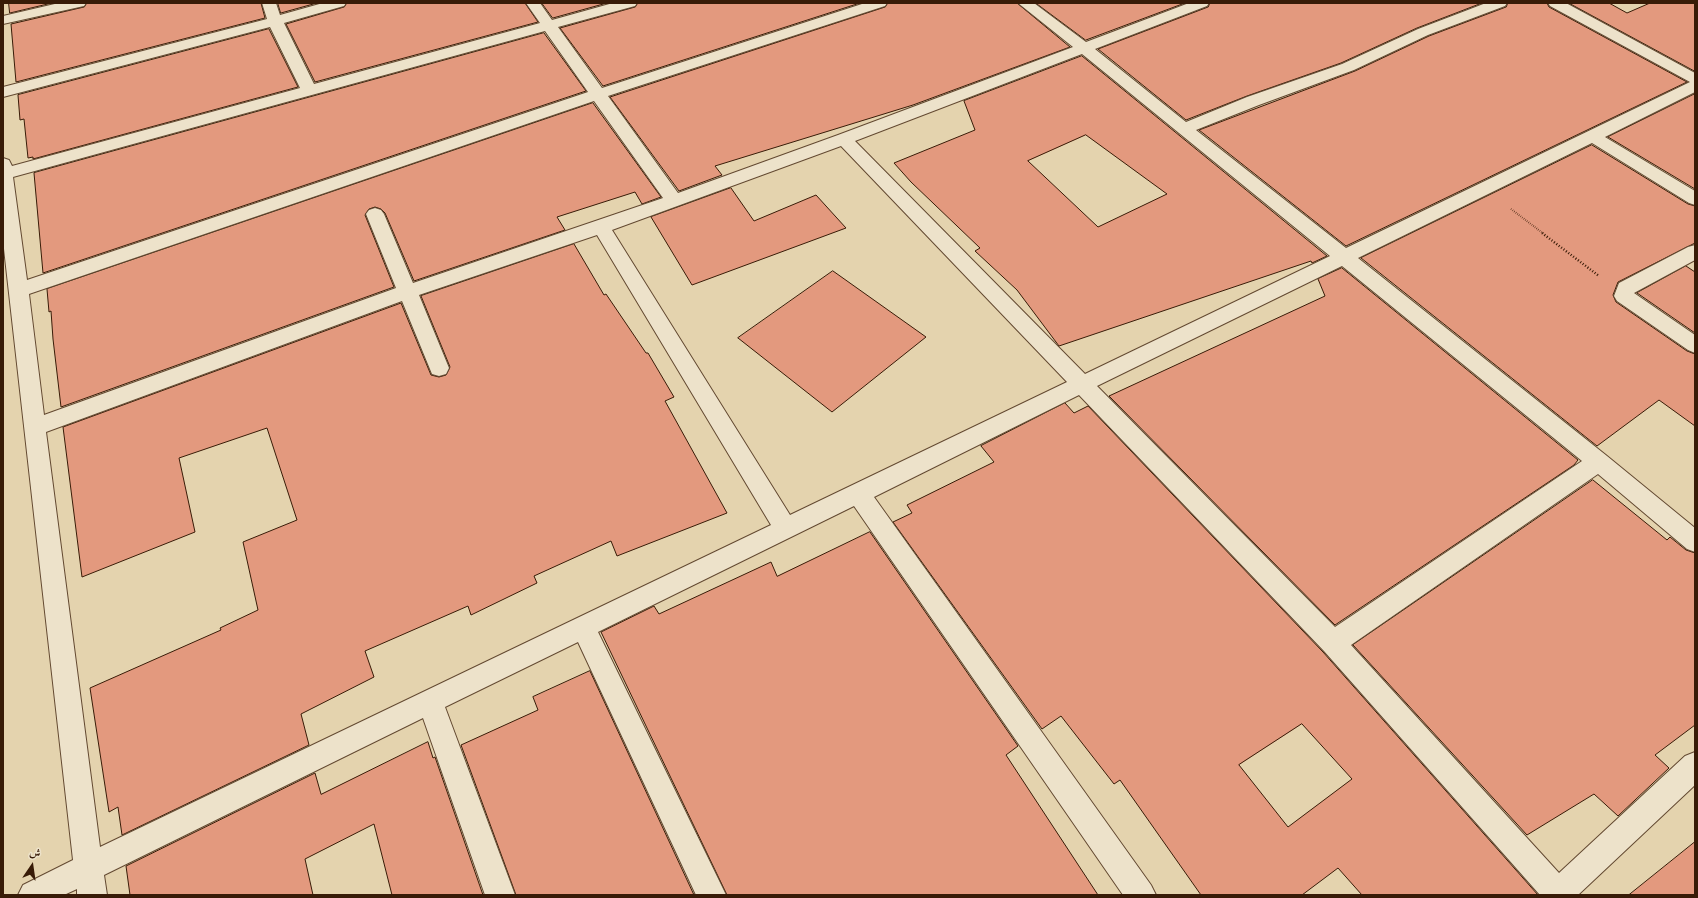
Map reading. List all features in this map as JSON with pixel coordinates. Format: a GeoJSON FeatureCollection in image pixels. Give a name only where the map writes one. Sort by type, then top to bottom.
{"type":"FeatureCollection","features":[{"type":"Feature","properties":{"kind":"street"},"geometry":{"type":"LineString","coordinates":[[3,20],[79,3]]}},
{"type":"Feature","properties":{"kind":"street"},"geometry":{"type":"LineString","coordinates":[[269,3],[275,21],[309,91]]}},
{"type":"Feature","properties":{"kind":"street"},"geometry":{"type":"LineString","coordinates":[[3,92],[339,3]]}},
{"type":"Feature","properties":{"kind":"street"},"geometry":{"type":"LineString","coordinates":[[533,3],[674,201]]}},
{"type":"Feature","properties":{"kind":"street"},"geometry":{"type":"LineString","coordinates":[[92,895],[4,169],[309,91],[630,3]]}},
{"type":"Feature","properties":{"kind":"street"},"geometry":{"type":"LineString","coordinates":[[18,290],[598,94],[880,3]]}},
{"type":"Feature","properties":{"kind":"street"},"geometry":{"type":"LineString","coordinates":[[1025,3],[1084,48],[1598,462],[1695,542]]}},
{"type":"Feature","properties":{"kind":"street"},"geometry":{"type":"LineString","coordinates":[[35,427],[407,292],[600,228],[844,139],[1084,48],[1174,7],[1202,3]]}},
{"type":"Feature","properties":{"kind":"street"},"geometry":{"type":"LineString","coordinates":[[1183,129],[1253,101],[1348,67],[1423,32],[1500,3]]}},
{"type":"Feature","properties":{"kind":"street"},"geometry":{"type":"LineString","coordinates":[[1555,3],[1695,79]]}},
{"type":"Feature","properties":{"kind":"street"},"geometry":{"type":"LineString","coordinates":[[33,895],[1695,86]]}},
{"type":"Feature","properties":{"kind":"street"},"geometry":{"type":"LineString","coordinates":[[1592,136],[1695,198]]}},
{"type":"Feature","properties":{"kind":"street"},"geometry":{"type":"LineString","coordinates":[[844,139],[1333,643],[1559,894],[1695,766]]}},
{"type":"Feature","properties":{"kind":"street"},"geometry":{"type":"LineString","coordinates":[[375,214],[439,368]]}},
{"type":"Feature","properties":{"kind":"street"},"geometry":{"type":"LineString","coordinates":[[600,228],[786,529]]}},
{"type":"Feature","properties":{"kind":"street"},"geometry":{"type":"LineString","coordinates":[[1695,252],[1626,288],[1624,296],[1695,345]]}},
{"type":"Feature","properties":{"kind":"street"},"geometry":{"type":"LineString","coordinates":[[1333,643],[1598,462]]}},
{"type":"Feature","properties":{"kind":"street"},"geometry":{"type":"LineString","coordinates":[[858,493],[1141,895]]}},
{"type":"Feature","properties":{"kind":"street"},"geometry":{"type":"LineString","coordinates":[[583,627],[711,895]]}},
{"type":"Feature","properties":{"kind":"street"},"geometry":{"type":"LineString","coordinates":[[430,701],[500,895]]}},
{"type":"Feature","properties":{"kind":"path"},"geometry":{"type":"LineString","coordinates":[[1484,188],[1624,296]]}},
{"type":"Feature","properties":{"kind":"building"},"geometry":{"type":"Polygon","coordinates":[[[9,3],[52,3],[10,13],[9,3]]]}},
{"type":"Feature","properties":{"kind":"building"},"geometry":{"type":"Polygon","coordinates":[[[87,3],[261,3],[265,18],[16,82],[11,24],[84,7],[87,3]]]}},
{"type":"Feature","properties":{"kind":"building"},"geometry":{"type":"Polygon","coordinates":[[[278,3],[317,3],[281,13],[278,3]]]}},
{"type":"Feature","properties":{"kind":"building"},"geometry":{"type":"Polygon","coordinates":[[[347,3],[525,3],[538,22],[315,82],[286,24],[344,7],[347,3]]]}},
{"type":"Feature","properties":{"kind":"building"},"geometry":{"type":"Polygon","coordinates":[[[542,3],[607,3],[553,18],[542,3]]]}},
{"type":"Feature","properties":{"kind":"building"},"geometry":{"type":"Polygon","coordinates":[[[638,3],[860,3],[603,86],[560,28],[635,7],[638,3]]]}},
{"type":"Feature","properties":{"kind":"building"},"geometry":{"type":"Polygon","coordinates":[[[888,3],[1017,3],[1070,47],[913,105],[715,166],[722,175],[679,191],[610,97],[885,7],[888,3]]]}},
{"type":"Feature","properties":{"kind":"building"},"geometry":{"type":"Polygon","coordinates":[[[1036,3],[1185,3],[1086,40],[1036,3]]]}},
{"type":"Feature","properties":{"kind":"building"},"geometry":{"type":"Polygon","coordinates":[[[1210,3],[1482,3],[1417,28],[1341,63],[1247,96],[1186,120],[1098,49],[1208,7],[1210,3]]]}},
{"type":"Feature","properties":{"kind":"building"},"geometry":{"type":"Polygon","coordinates":[[[1508,3],[1547,3],[1549,7],[1687,82],[1346,246],[1199,130],[1355,71],[1429,36],[1506,7],[1508,3]]]}},
{"type":"Feature","properties":{"kind":"building"},"geometry":{"type":"Polygon","coordinates":[[[1569,3],[1609,3],[1627,13],[1650,3],[1695,3],[1695,71],[1569,3]]]}},
{"type":"Feature","properties":{"kind":"building"},"geometry":{"type":"Polygon","coordinates":[[[269,29],[298,87],[33,159],[33,157],[28,158],[24,119],[20,120],[18,95],[269,29]]]}},
{"type":"Feature","properties":{"kind":"building"},"geometry":{"type":"Polygon","coordinates":[[[544,33],[586,91],[43,273],[34,173],[544,33]]]}},
{"type":"Feature","properties":{"kind":"building"},"geometry":{"type":"Polygon","coordinates":[[[1082,56],[1327,256],[1312,263],[1311,261],[1059,346],[1017,290],[975,251],[980,248],[911,182],[894,163],[975,130],[964,101],[1082,56]],[[1086,135],[1028,161],[1098,227],[1167,194],[1086,135]]]}},
{"type":"Feature","properties":{"kind":"building"},"geometry":{"type":"Polygon","coordinates":[[[1695,94],[1695,189],[1608,137],[1695,94]]]}},
{"type":"Feature","properties":{"kind":"building"},"geometry":{"type":"Polygon","coordinates":[[[593,103],[661,197],[642,204],[635,192],[557,217],[565,230],[414,281],[385,213],[381,209],[375,207],[369,209],[365,215],[394,287],[61,407],[51,311],[49,312],[47,289],[593,103]]]}},
{"type":"Feature","properties":{"kind":"building"},"geometry":{"type":"Polygon","coordinates":[[[1592,145],[1688,204],[1695,206],[1695,243],[1618,282],[1613,295],[1616,302],[1687,351],[1695,354],[1695,426],[1659,400],[1597,446],[1361,258],[1592,145]]]}},
{"type":"Feature","properties":{"kind":"building"},"geometry":{"type":"Polygon","coordinates":[[[731,188],[754,221],[816,195],[846,228],[692,285],[651,217],[731,188]]]}},
{"type":"Feature","properties":{"kind":"building"},"geometry":{"type":"Polygon","coordinates":[[[574,244],[604,295],[606,294],[646,353],[648,353],[674,397],[665,401],[727,513],[617,556],[611,541],[534,576],[537,583],[471,615],[468,606],[365,651],[374,677],[301,714],[309,745],[122,835],[118,807],[109,812],[90,688],[221,630],[220,628],[258,610],[243,542],[297,520],[267,428],[179,458],[195,532],[82,577],[63,427],[401,303],[431,375],[439,377],[446,375],[450,367],[421,296],[574,244]]]}},
{"type":"Feature","properties":{"kind":"building"},"geometry":{"type":"Polygon","coordinates":[[[1686,266],[1695,272],[1695,333],[1637,293],[1686,266]]]}},
{"type":"Feature","properties":{"kind":"building"},"geometry":{"type":"Polygon","coordinates":[[[1342,268],[1578,460],[1574,465],[1335,625],[1109,396],[1325,296],[1318,279],[1342,268]]]}},
{"type":"Feature","properties":{"kind":"building"},"geometry":{"type":"Polygon","coordinates":[[[833,271],[926,337],[832,412],[738,338],[833,271]]]}},
{"type":"Feature","properties":{"kind":"building"},"geometry":{"type":"Polygon","coordinates":[[[1065,403],[1074,413],[1088,406],[1323,652],[1538,895],[1362,895],[1338,868],[1302,895],[1201,895],[1120,780],[1114,784],[1061,716],[1042,729],[893,522],[912,513],[907,505],[994,462],[981,446],[1065,403]],[[1302,724],[1239,765],[1288,827],[1352,779],[1302,724]]]}},
{"type":"Feature","properties":{"kind":"building"},"geometry":{"type":"Polygon","coordinates":[[[1593,480],[1667,540],[1670,537],[1686,550],[1695,553],[1695,725],[1655,755],[1669,768],[1618,816],[1594,794],[1527,835],[1353,645],[1593,480]]]}},
{"type":"Feature","properties":{"kind":"building"},"geometry":{"type":"Polygon","coordinates":[[[870,532],[1018,746],[1006,755],[1098,895],[727,895],[601,632],[654,606],[659,614],[771,562],[777,576],[870,532]]]}},
{"type":"Feature","properties":{"kind":"building"},"geometry":{"type":"Polygon","coordinates":[[[590,671],[694,895],[516,895],[461,745],[538,710],[533,697],[590,671]]]}},
{"type":"Feature","properties":{"kind":"building"},"geometry":{"type":"Polygon","coordinates":[[[428,742],[433,758],[435,757],[483,895],[392,895],[374,824],[305,859],[313,895],[130,895],[126,866],[315,773],[321,794],[428,742]]]}},
{"type":"Feature","properties":{"kind":"building"},"geometry":{"type":"Polygon","coordinates":[[[1695,842],[1695,895],[1629,895],[1695,842]]]}}]}
